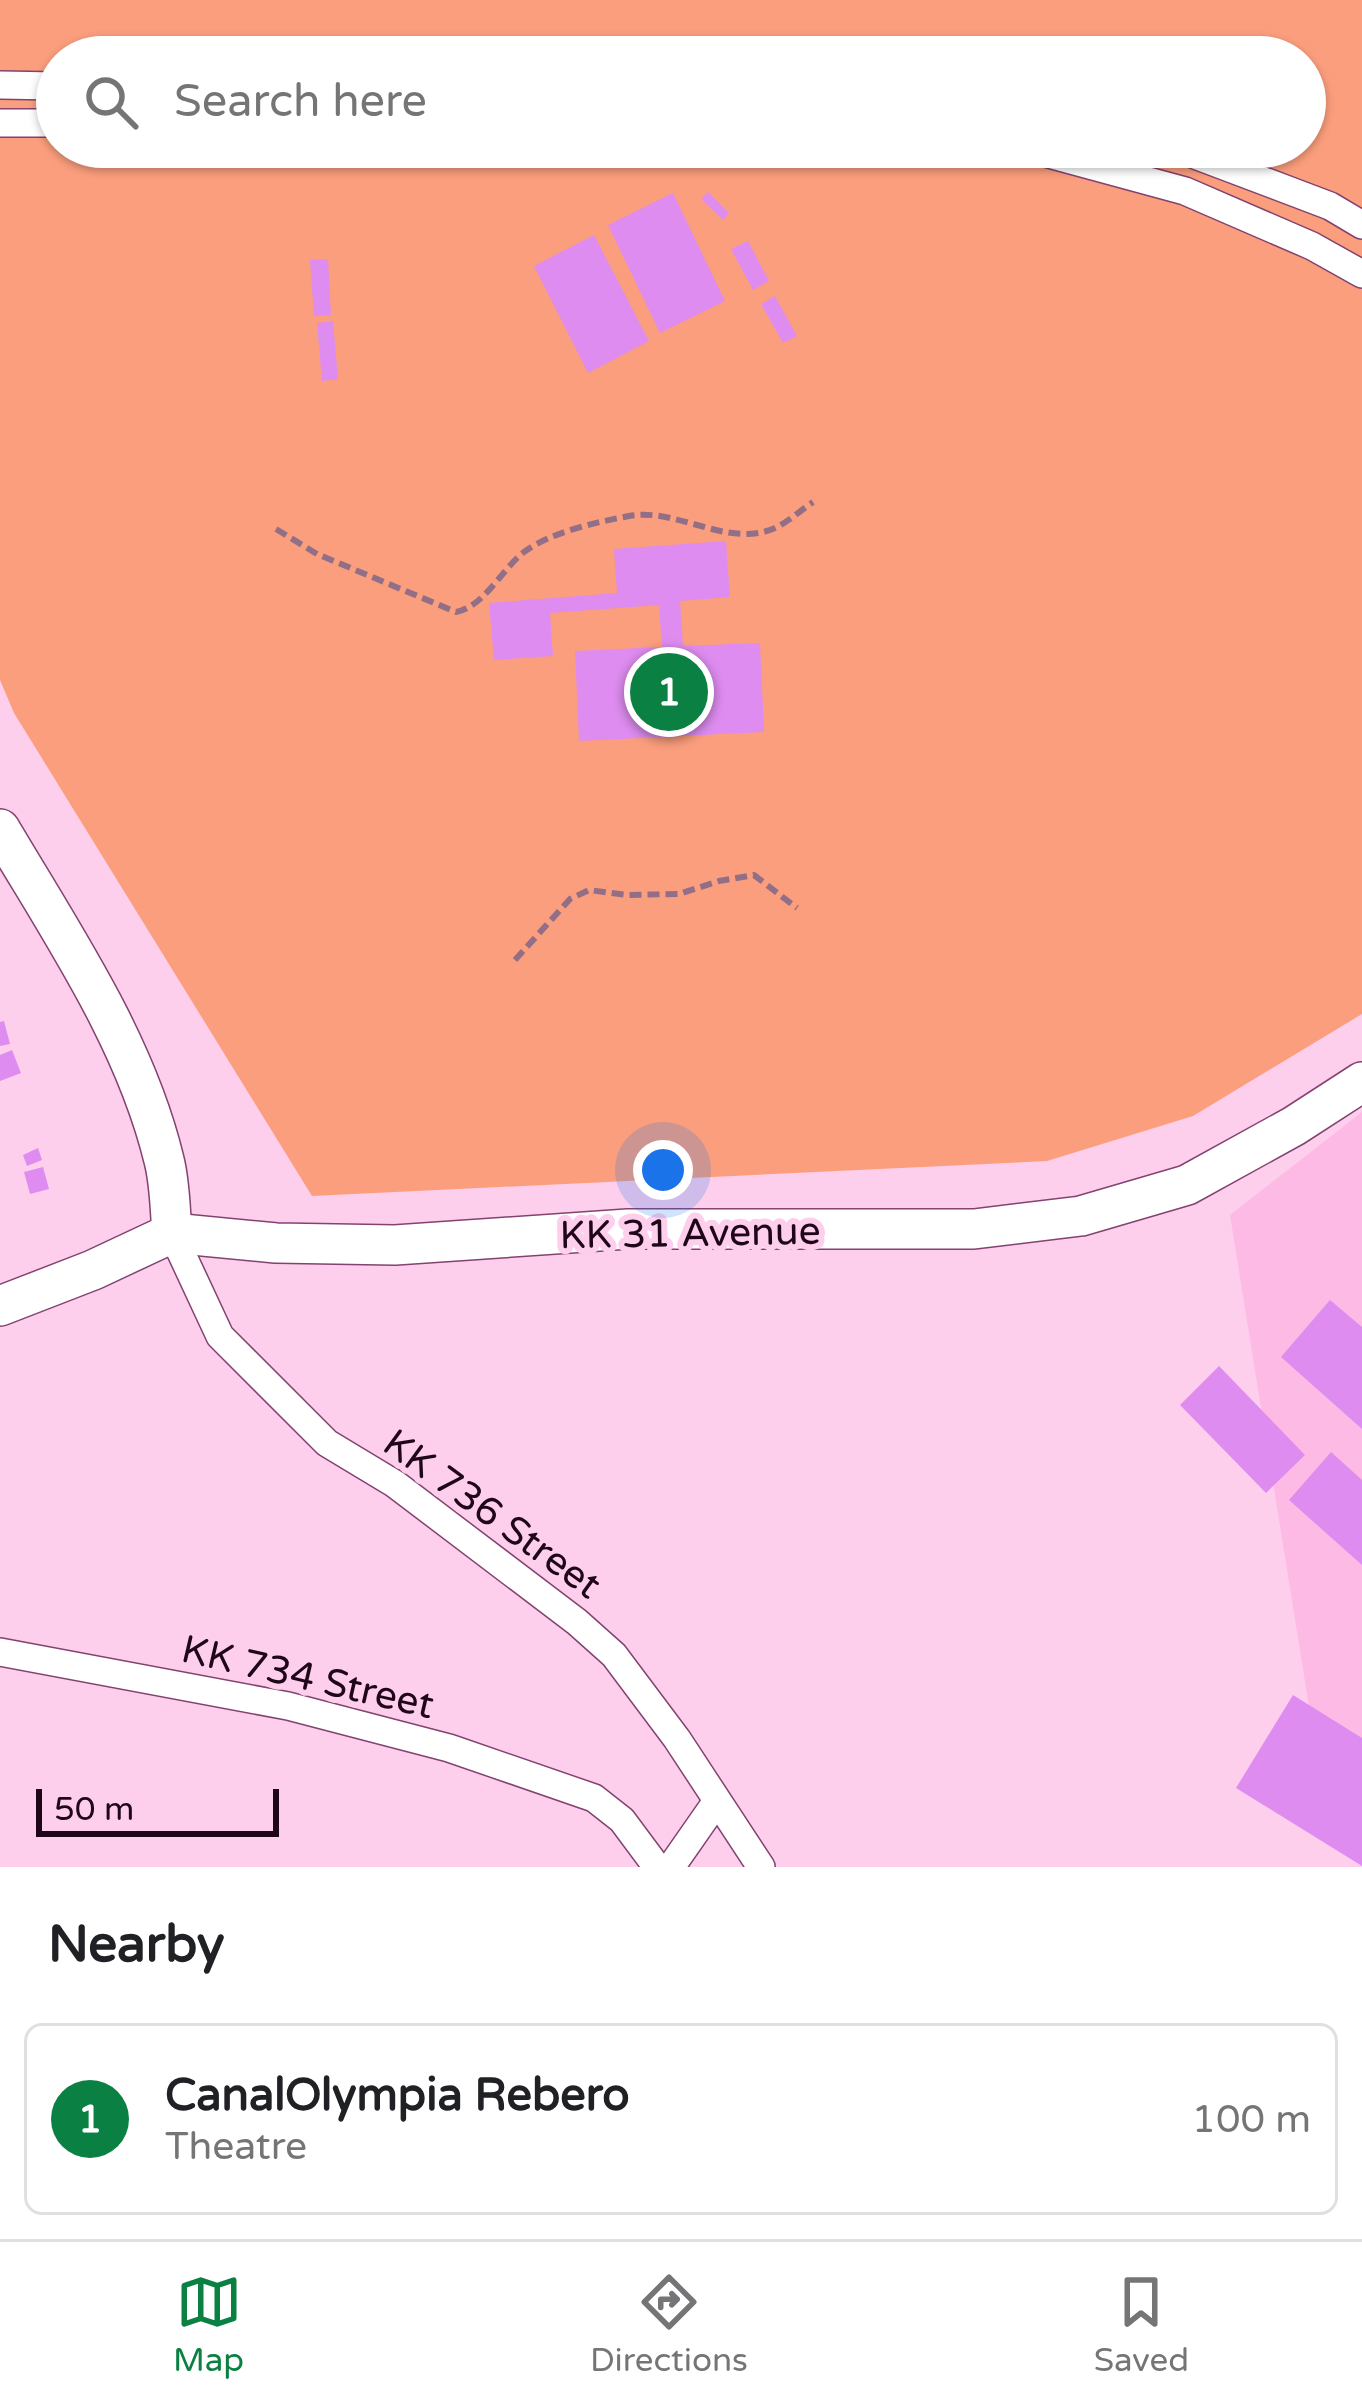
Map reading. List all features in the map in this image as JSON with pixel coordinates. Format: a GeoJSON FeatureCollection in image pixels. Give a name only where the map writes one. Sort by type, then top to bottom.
{"type":"FeatureCollection","features":[{"type":"Feature","properties":{"kind":"main road"},"geometry":{"type":"LineString","coordinates":[[0,1306],[172,1233],[166,1164],[139,1078],[97,994],[3,840]]}},
{"type":"Feature","properties":{"kind":"main road","name":"KK 31 Avenue"},"geometry":{"type":"LineString","coordinates":[[172,1233],[276,1243],[395,1245],[628,1229],[974,1229],[1082,1216],[1187,1185],[1362,1082]]}},
{"type":"Feature","properties":{"kind":"street"},"geometry":{"type":"LineString","coordinates":[[0,86],[36,86]]}},
{"type":"Feature","properties":{"kind":"street"},"geometry":{"type":"LineString","coordinates":[[0,123],[36,123]]}},
{"type":"Feature","properties":{"kind":"street"},"geometry":{"type":"LineString","coordinates":[[1100,168],[1185,191],[1312,246],[1362,274]]}},
{"type":"Feature","properties":{"kind":"street"},"geometry":{"type":"LineString","coordinates":[[1230,168],[1330,206],[1362,225]]}},
{"type":"Feature","properties":{"kind":"street","name":"KK 736 Street"},"geometry":{"type":"LineString","coordinates":[[172,1233],[220,1336],[327,1443],[395,1484],[614,1655],[761,1867]]}},
{"type":"Feature","properties":{"kind":"street","name":"KK 734 Street"},"geometry":{"type":"LineString","coordinates":[[0,1652],[288,1706],[449,1748],[594,1798],[622,1820],[657,1867]]}},
{"type":"Feature","properties":{"kind":"street"},"geometry":{"type":"LineString","coordinates":[[670,1867],[717,1801]]}},
{"type":"Feature","properties":{"kind":"path"},"geometry":{"type":"LineString","coordinates":[[276,529],[317,554],[456,611],[471,609],[527,550],[566,533],[634,515],[675,517],[712,530],[743,533],[773,529],[814,502]]}},
{"type":"Feature","properties":{"kind":"path"},"geometry":{"type":"LineString","coordinates":[[515,960],[570,898],[589,890],[679,894],[719,880],[754,875],[797,908]]}},
{"type":"Feature","properties":{"kind":"shaded area"},"geometry":{"type":"Polygon","coordinates":[[[0,0],[1362,0],[1362,1014],[1193,1116],[1047,1161],[312,1196],[14,713],[0,680],[0,0]]]}},
{"type":"Feature","properties":{"kind":"shaded area"},"geometry":{"type":"Polygon","coordinates":[[[1362,1112],[1362,1746],[1317,1756],[1230,1215],[1362,1112]]]}},
{"type":"Feature","properties":{"kind":"building"},"geometry":{"type":"Polygon","coordinates":[[[708,192],[729,213],[723,220],[701,199],[708,192]]]}},
{"type":"Feature","properties":{"kind":"building"},"geometry":{"type":"Polygon","coordinates":[[[673,193],[725,301],[660,333],[608,225],[673,193]]]}},
{"type":"Feature","properties":{"kind":"building"},"geometry":{"type":"Polygon","coordinates":[[[594,235],[649,341],[588,373],[534,266],[594,235]]]}},
{"type":"Feature","properties":{"kind":"building"},"geometry":{"type":"Polygon","coordinates":[[[748,241],[769,281],[753,290],[731,249],[748,241]]]}},
{"type":"Feature","properties":{"kind":"building"},"geometry":{"type":"Polygon","coordinates":[[[328,259],[331,315],[314,316],[310,260],[328,259]]]}},
{"type":"Feature","properties":{"kind":"building"},"geometry":{"type":"Polygon","coordinates":[[[775,296],[797,336],[783,343],[761,304],[775,296]]]}},
{"type":"Feature","properties":{"kind":"building"},"geometry":{"type":"Polygon","coordinates":[[[333,321],[338,379],[322,381],[317,323],[333,321]]]}},
{"type":"Feature","properties":{"kind":"building"},"geometry":{"type":"Polygon","coordinates":[[[726,541],[730,597],[680,601],[683,646],[760,643],[764,732],[579,741],[575,651],[662,647],[659,605],[550,613],[553,656],[494,660],[489,603],[617,593],[614,549],[726,541]]]}},
{"type":"Feature","properties":{"kind":"building"},"geometry":{"type":"Polygon","coordinates":[[[4,1021],[10,1044],[0,1046],[0,1022],[4,1021]]]}},
{"type":"Feature","properties":{"kind":"building"},"geometry":{"type":"Polygon","coordinates":[[[12,1050],[21,1073],[0,1081],[0,1055],[12,1050]]]}},
{"type":"Feature","properties":{"kind":"building"},"geometry":{"type":"Polygon","coordinates":[[[38,1148],[42,1160],[27,1166],[23,1155],[38,1148]]]}},
{"type":"Feature","properties":{"kind":"building"},"geometry":{"type":"Polygon","coordinates":[[[43,1167],[49,1189],[30,1194],[24,1172],[43,1167]]]}},
{"type":"Feature","properties":{"kind":"building"},"geometry":{"type":"Polygon","coordinates":[[[1330,1300],[1362,1327],[1362,1429],[1281,1357],[1330,1300]]]}},
{"type":"Feature","properties":{"kind":"building"},"geometry":{"type":"Polygon","coordinates":[[[1219,1366],[1305,1455],[1266,1493],[1180,1405],[1219,1366]]]}},
{"type":"Feature","properties":{"kind":"building"},"geometry":{"type":"Polygon","coordinates":[[[1331,1452],[1362,1480],[1362,1565],[1289,1500],[1331,1452]]]}},
{"type":"Feature","properties":{"kind":"building"},"geometry":{"type":"Polygon","coordinates":[[[1293,1695],[1362,1738],[1362,1866],[1236,1788],[1293,1695]]]}},
{"type":"Feature","properties":{"kind":"place","name":"CanalOlympia Rebero"},"geometry":{"type":"Point","coordinates":[669,692]}}]}
